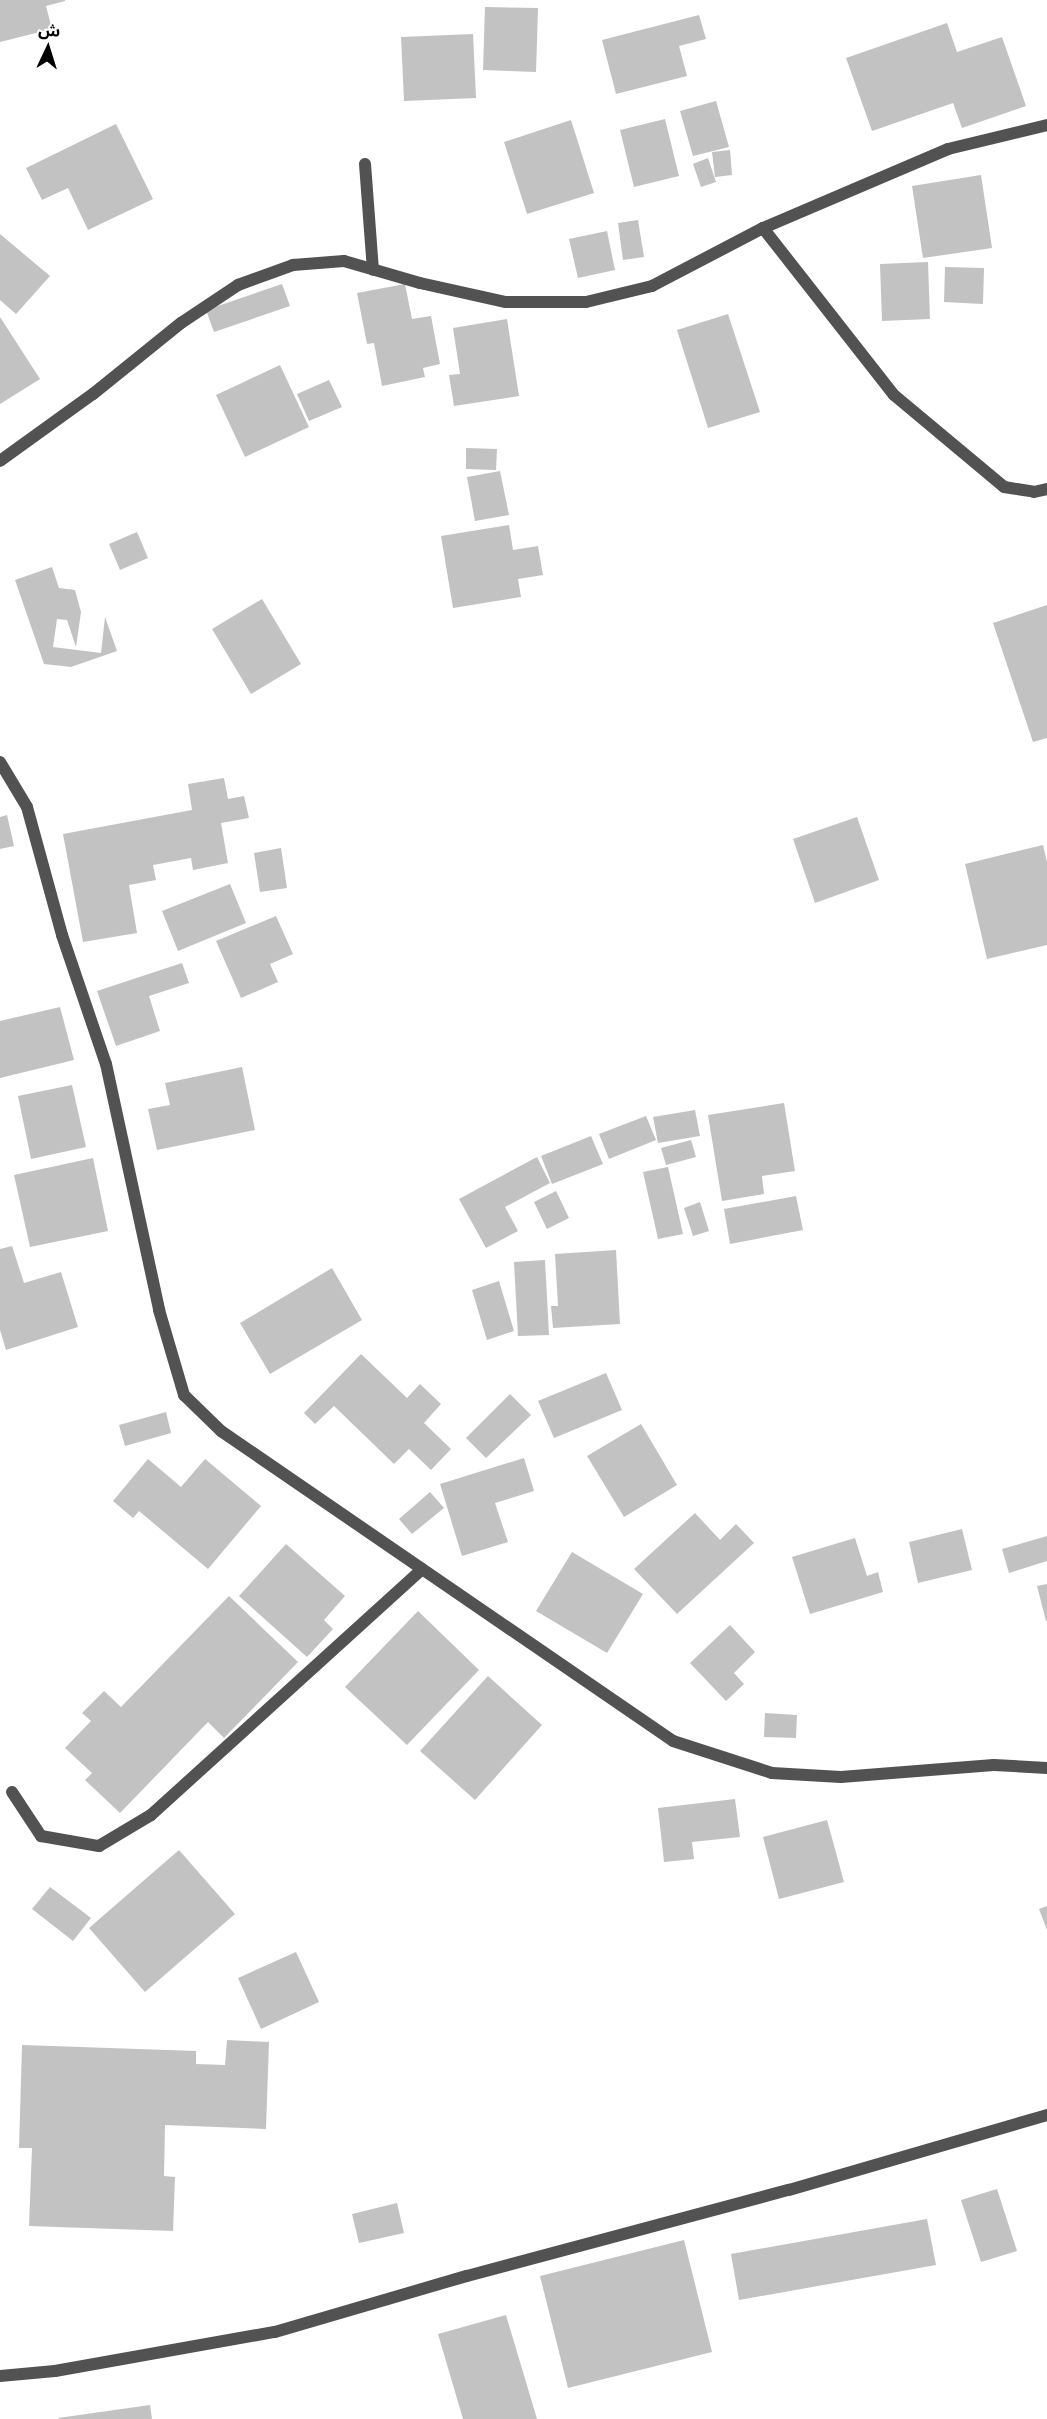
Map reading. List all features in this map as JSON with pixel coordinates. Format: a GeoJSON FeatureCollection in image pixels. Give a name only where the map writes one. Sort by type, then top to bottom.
{"type":"FeatureCollection","features":[{"type":"Feature","properties":{"kind":"street"},"geometry":{"type":"LineString","coordinates":[[0,461],[93,394],[181,323],[238,285],[293,265],[344,261],[506,302],[586,302],[652,286],[763,228],[948,149],[1047,125]]}},
{"type":"Feature","properties":{"kind":"street"},"geometry":{"type":"LineString","coordinates":[[365,164],[373,270]]}},
{"type":"Feature","properties":{"kind":"street"},"geometry":{"type":"LineString","coordinates":[[763,228],[894,395],[1004,487],[1035,492],[1047,489]]}},
{"type":"Feature","properties":{"kind":"street"},"geometry":{"type":"LineString","coordinates":[[0,762],[27,807],[62,935],[106,1064],[159,1310],[184,1395],[220,1431],[673,1741],[772,1773],[842,1778],[994,1765],[1047,1768]]}},
{"type":"Feature","properties":{"kind":"street"},"geometry":{"type":"LineString","coordinates":[[12,1792],[41,1836],[99,1846],[151,1815],[422,1569]]}},
{"type":"Feature","properties":{"kind":"street"},"geometry":{"type":"LineString","coordinates":[[0,2376],[55,2371],[275,2332],[467,2276],[789,2190],[1047,2115]]}},
{"type":"Feature","properties":{"kind":"building"},"geometry":{"type":"Polygon","coordinates":[[[0,0],[65,1],[46,6],[52,29],[0,42],[0,0]]]}},
{"type":"Feature","properties":{"kind":"building"},"geometry":{"type":"Polygon","coordinates":[[[485,7],[538,8],[536,72],[483,70],[485,7]]]}},
{"type":"Feature","properties":{"kind":"building"},"geometry":{"type":"Polygon","coordinates":[[[699,15],[706,39],[679,46],[687,76],[616,94],[602,40],[699,15]]]}},
{"type":"Feature","properties":{"kind":"building"},"geometry":{"type":"Polygon","coordinates":[[[947,23],[957,52],[1002,37],[1026,106],[962,128],[953,103],[872,131],[846,58],[947,23]]]}},
{"type":"Feature","properties":{"kind":"building"},"geometry":{"type":"Polygon","coordinates":[[[473,34],[476,98],[404,101],[401,37],[473,34]]]}},
{"type":"Feature","properties":{"kind":"building"},"geometry":{"type":"Polygon","coordinates":[[[716,101],[729,147],[693,156],[680,111],[716,101]]]}},
{"type":"Feature","properties":{"kind":"building"},"geometry":{"type":"Polygon","coordinates":[[[665,119],[679,176],[634,187],[620,130],[665,119]]]}},
{"type":"Feature","properties":{"kind":"building"},"geometry":{"type":"Polygon","coordinates":[[[571,120],[594,193],[527,214],[504,142],[571,120]]]}},
{"type":"Feature","properties":{"kind":"building"},"geometry":{"type":"Polygon","coordinates":[[[116,124],[153,199],[88,230],[68,188],[42,200],[26,168],[116,124]]]}},
{"type":"Feature","properties":{"kind":"building"},"geometry":{"type":"Polygon","coordinates":[[[730,150],[732,175],[715,177],[712,152],[730,150]]]}},
{"type":"Feature","properties":{"kind":"building"},"geometry":{"type":"Polygon","coordinates":[[[708,158],[716,182],[701,187],[693,164],[708,158]]]}},
{"type":"Feature","properties":{"kind":"building"},"geometry":{"type":"Polygon","coordinates":[[[981,175],[992,248],[923,258],[912,186],[981,175]]]}},
{"type":"Feature","properties":{"kind":"building"},"geometry":{"type":"Polygon","coordinates":[[[638,220],[644,257],[623,260],[618,223],[638,220]]]}},
{"type":"Feature","properties":{"kind":"building"},"geometry":{"type":"Polygon","coordinates":[[[607,231],[615,270],[578,278],[569,239],[607,231]]]}},
{"type":"Feature","properties":{"kind":"building"},"geometry":{"type":"Polygon","coordinates":[[[0,234],[50,276],[16,314],[0,300],[0,234]]]}},
{"type":"Feature","properties":{"kind":"building"},"geometry":{"type":"Polygon","coordinates":[[[928,262],[930,319],[882,321],[880,264],[928,262]]]}},
{"type":"Feature","properties":{"kind":"building"},"geometry":{"type":"Polygon","coordinates":[[[945,267],[984,268],[983,304],[944,302],[945,267]]]}},
{"type":"Feature","properties":{"kind":"building"},"geometry":{"type":"Polygon","coordinates":[[[282,284],[290,306],[214,332],[206,310],[282,284]]]}},
{"type":"Feature","properties":{"kind":"building"},"geometry":{"type":"Polygon","coordinates":[[[405,284],[412,319],[431,316],[440,364],[423,368],[425,377],[382,386],[374,343],[367,344],[357,293],[405,284]]]}},
{"type":"Feature","properties":{"kind":"building"},"geometry":{"type":"Polygon","coordinates":[[[728,314],[760,412],[708,428],[677,330],[728,314]]]}},
{"type":"Feature","properties":{"kind":"building"},"geometry":{"type":"Polygon","coordinates":[[[0,317],[40,379],[0,404],[0,317]]]}},
{"type":"Feature","properties":{"kind":"building"},"geometry":{"type":"Polygon","coordinates":[[[507,319],[519,396],[454,406],[449,375],[460,374],[453,328],[507,319]]]}},
{"type":"Feature","properties":{"kind":"building"},"geometry":{"type":"Polygon","coordinates":[[[280,365],[309,427],[245,457],[216,395],[280,365]]]}},
{"type":"Feature","properties":{"kind":"building"},"geometry":{"type":"Polygon","coordinates":[[[329,380],[342,407],[309,421],[297,394],[329,380]]]}},
{"type":"Feature","properties":{"kind":"building"},"geometry":{"type":"Polygon","coordinates":[[[466,448],[497,449],[496,470],[466,469],[466,448]]]}},
{"type":"Feature","properties":{"kind":"building"},"geometry":{"type":"Polygon","coordinates":[[[500,471],[509,515],[475,521],[467,477],[500,471]]]}},
{"type":"Feature","properties":{"kind":"building"},"geometry":{"type":"Polygon","coordinates":[[[509,525],[513,550],[538,546],[543,575],[518,579],[521,597],[453,608],[441,536],[509,525]]]}},
{"type":"Feature","properties":{"kind":"building"},"geometry":{"type":"Polygon","coordinates":[[[137,532],[148,558],[120,570],[109,544],[137,532]]]}},
{"type":"Feature","properties":{"kind":"building"},"geometry":{"type":"Polygon","coordinates":[[[52,567],[59,588],[75,590],[81,612],[76,647],[67,620],[57,619],[53,647],[101,653],[105,617],[117,651],[71,667],[44,664],[15,580],[52,567]]]}},
{"type":"Feature","properties":{"kind":"building"},"geometry":{"type":"Polygon","coordinates":[[[262,599],[301,664],[251,694],[212,629],[262,599]]]}},
{"type":"Feature","properties":{"kind":"building"},"geometry":{"type":"Polygon","coordinates":[[[1047,605],[1047,738],[1033,742],[993,623],[1047,605]]]}},
{"type":"Feature","properties":{"kind":"building"},"geometry":{"type":"Polygon","coordinates":[[[224,778],[228,799],[244,796],[249,818],[221,823],[228,863],[193,870],[191,858],[153,865],[156,880],[129,885],[137,933],[83,942],[63,834],[192,810],[188,784],[224,778]]]}},
{"type":"Feature","properties":{"kind":"building"},"geometry":{"type":"Polygon","coordinates":[[[7,815],[14,846],[0,849],[0,817],[7,815]]]}},
{"type":"Feature","properties":{"kind":"building"},"geometry":{"type":"Polygon","coordinates":[[[857,817],[879,880],[815,903],[793,839],[857,817]]]}},
{"type":"Feature","properties":{"kind":"building"},"geometry":{"type":"Polygon","coordinates":[[[1043,845],[1047,862],[1047,945],[987,959],[965,864],[1043,845]]]}},
{"type":"Feature","properties":{"kind":"building"},"geometry":{"type":"Polygon","coordinates":[[[281,848],[287,888],[260,892],[254,853],[281,848]]]}},
{"type":"Feature","properties":{"kind":"building"},"geometry":{"type":"Polygon","coordinates":[[[230,884],[246,923],[178,951],[162,911],[230,884]]]}},
{"type":"Feature","properties":{"kind":"building"},"geometry":{"type":"Polygon","coordinates":[[[276,916],[293,954],[270,964],[278,982],[241,998],[216,941],[276,916]]]}},
{"type":"Feature","properties":{"kind":"building"},"geometry":{"type":"Polygon","coordinates":[[[182,963],[189,983],[149,996],[160,1031],[116,1046],[97,991],[182,963]]]}},
{"type":"Feature","properties":{"kind":"building"},"geometry":{"type":"Polygon","coordinates":[[[60,1007],[74,1060],[0,1078],[0,1021],[60,1007]]]}},
{"type":"Feature","properties":{"kind":"building"},"geometry":{"type":"Polygon","coordinates":[[[242,1067],[255,1130],[157,1150],[148,1109],[170,1105],[165,1083],[242,1067]]]}},
{"type":"Feature","properties":{"kind":"building"},"geometry":{"type":"Polygon","coordinates":[[[72,1085],[86,1147],[31,1159],[18,1096],[72,1085]]]}},
{"type":"Feature","properties":{"kind":"building"},"geometry":{"type":"Polygon","coordinates":[[[784,1103],[795,1171],[762,1176],[764,1194],[722,1201],[708,1115],[784,1103]]]}},
{"type":"Feature","properties":{"kind":"building"},"geometry":{"type":"Polygon","coordinates":[[[695,1110],[700,1136],[658,1143],[653,1117],[695,1110]]]}},
{"type":"Feature","properties":{"kind":"building"},"geometry":{"type":"Polygon","coordinates":[[[646,1116],[656,1140],[609,1159],[599,1134],[646,1116]]]}},
{"type":"Feature","properties":{"kind":"building"},"geometry":{"type":"Polygon","coordinates":[[[591,1136],[603,1164],[552,1184],[541,1156],[591,1136]]]}},
{"type":"Feature","properties":{"kind":"building"},"geometry":{"type":"Polygon","coordinates":[[[691,1140],[696,1157],[666,1165],[661,1148],[691,1140]]]}},
{"type":"Feature","properties":{"kind":"building"},"geometry":{"type":"Polygon","coordinates":[[[537,1157],[550,1183],[505,1207],[518,1231],[486,1248],[459,1199],[537,1157]]]}},
{"type":"Feature","properties":{"kind":"building"},"geometry":{"type":"Polygon","coordinates":[[[93,1158],[108,1231],[30,1247],[14,1175],[93,1158]]]}},
{"type":"Feature","properties":{"kind":"building"},"geometry":{"type":"Polygon","coordinates":[[[668,1167],[683,1234],[658,1239],[643,1172],[668,1167]]]}},
{"type":"Feature","properties":{"kind":"building"},"geometry":{"type":"Polygon","coordinates":[[[556,1191],[569,1218],[547,1229],[534,1202],[556,1191]]]}},
{"type":"Feature","properties":{"kind":"building"},"geometry":{"type":"Polygon","coordinates":[[[796,1196],[803,1230],[730,1244],[724,1209],[796,1196]]]}},
{"type":"Feature","properties":{"kind":"building"},"geometry":{"type":"Polygon","coordinates":[[[700,1202],[709,1231],[693,1236],[684,1208],[700,1202]]]}},
{"type":"Feature","properties":{"kind":"building"},"geometry":{"type":"Polygon","coordinates":[[[12,1246],[24,1283],[61,1272],[78,1327],[6,1350],[0,1330],[0,1249],[12,1246]]]}},
{"type":"Feature","properties":{"kind":"building"},"geometry":{"type":"Polygon","coordinates":[[[616,1250],[620,1324],[553,1328],[551,1306],[558,1306],[555,1254],[616,1250]]]}},
{"type":"Feature","properties":{"kind":"building"},"geometry":{"type":"Polygon","coordinates":[[[545,1260],[549,1335],[518,1336],[514,1262],[545,1260]]]}},
{"type":"Feature","properties":{"kind":"building"},"geometry":{"type":"Polygon","coordinates":[[[332,1268],[362,1320],[270,1374],[240,1323],[332,1268]]]}},
{"type":"Feature","properties":{"kind":"building"},"geometry":{"type":"Polygon","coordinates":[[[499,1281],[514,1331],[487,1340],[472,1290],[499,1281]]]}},
{"type":"Feature","properties":{"kind":"building"},"geometry":{"type":"Polygon","coordinates":[[[361,1354],[407,1398],[420,1384],[441,1404],[424,1423],[451,1449],[431,1470],[409,1449],[394,1464],[334,1406],[315,1424],[304,1413],[361,1354]]]}},
{"type":"Feature","properties":{"kind":"building"},"geometry":{"type":"Polygon","coordinates":[[[606,1373],[622,1410],[554,1438],[538,1401],[606,1373]]]}},
{"type":"Feature","properties":{"kind":"building"},"geometry":{"type":"Polygon","coordinates":[[[510,1394],[531,1415],[486,1458],[466,1438],[510,1394]]]}},
{"type":"Feature","properties":{"kind":"building"},"geometry":{"type":"Polygon","coordinates":[[[166,1412],[171,1433],[125,1446],[119,1425],[166,1412]]]}},
{"type":"Feature","properties":{"kind":"building"},"geometry":{"type":"Polygon","coordinates":[[[641,1424],[677,1485],[624,1517],[587,1456],[641,1424]]]}},
{"type":"Feature","properties":{"kind":"building"},"geometry":{"type":"Polygon","coordinates":[[[524,1458],[534,1491],[495,1503],[508,1542],[462,1556],[440,1484],[524,1458]]]}},
{"type":"Feature","properties":{"kind":"building"},"geometry":{"type":"Polygon","coordinates":[[[148,1459],[181,1487],[205,1459],[261,1506],[208,1569],[139,1511],[133,1518],[113,1501],[148,1459]]]}},
{"type":"Feature","properties":{"kind":"building"},"geometry":{"type":"Polygon","coordinates":[[[430,1492],[444,1508],[412,1534],[399,1519],[430,1492]]]}},
{"type":"Feature","properties":{"kind":"building"},"geometry":{"type":"Polygon","coordinates":[[[695,1513],[720,1540],[736,1524],[754,1543],[677,1614],[634,1569],[695,1513]]]}},
{"type":"Feature","properties":{"kind":"building"},"geometry":{"type":"Polygon","coordinates":[[[962,1529],[972,1570],[918,1583],[909,1542],[962,1529]]]}},
{"type":"Feature","properties":{"kind":"building"},"geometry":{"type":"Polygon","coordinates":[[[1047,1536],[1047,1561],[1009,1573],[1002,1549],[1047,1536]]]}},
{"type":"Feature","properties":{"kind":"building"},"geometry":{"type":"Polygon","coordinates":[[[855,1538],[867,1576],[878,1572],[883,1592],[810,1614],[792,1557],[855,1538]]]}},
{"type":"Feature","properties":{"kind":"building"},"geometry":{"type":"Polygon","coordinates":[[[286,1544],[345,1596],[324,1620],[333,1629],[307,1657],[239,1596],[286,1544]]]}},
{"type":"Feature","properties":{"kind":"building"},"geometry":{"type":"Polygon","coordinates":[[[572,1552],[643,1594],[607,1653],[536,1611],[572,1552]]]}},
{"type":"Feature","properties":{"kind":"building"},"geometry":{"type":"Polygon","coordinates":[[[1047,1584],[1047,1621],[1046,1621],[1037,1586],[1047,1584]]]}},
{"type":"Feature","properties":{"kind":"building"},"geometry":{"type":"Polygon","coordinates":[[[229,1596],[298,1662],[224,1738],[208,1722],[120,1813],[85,1780],[92,1773],[65,1748],[91,1721],[82,1713],[104,1691],[121,1707],[229,1596]]]}},
{"type":"Feature","properties":{"kind":"building"},"geometry":{"type":"Polygon","coordinates":[[[418,1611],[479,1670],[407,1745],[345,1687],[418,1611]]]}},
{"type":"Feature","properties":{"kind":"building"},"geometry":{"type":"Polygon","coordinates":[[[730,1625],[755,1652],[734,1673],[744,1684],[726,1701],[690,1663],[730,1625]]]}},
{"type":"Feature","properties":{"kind":"building"},"geometry":{"type":"Polygon","coordinates":[[[488,1676],[542,1725],[475,1800],[420,1751],[488,1676]]]}},
{"type":"Feature","properties":{"kind":"building"},"geometry":{"type":"Polygon","coordinates":[[[765,1713],[797,1715],[796,1738],[764,1737],[765,1713]]]}},
{"type":"Feature","properties":{"kind":"building"},"geometry":{"type":"Polygon","coordinates":[[[735,1799],[740,1837],[692,1842],[694,1859],[664,1862],[658,1808],[735,1799]]]}},
{"type":"Feature","properties":{"kind":"building"},"geometry":{"type":"Polygon","coordinates":[[[827,1820],[844,1882],[779,1899],[763,1837],[827,1820]]]}},
{"type":"Feature","properties":{"kind":"building"},"geometry":{"type":"Polygon","coordinates":[[[179,1850],[235,1914],[145,1992],[89,1928],[179,1850]]]}},
{"type":"Feature","properties":{"kind":"building"},"geometry":{"type":"Polygon","coordinates":[[[50,1887],[91,1918],[73,1941],[32,1909],[50,1887]]]}},
{"type":"Feature","properties":{"kind":"building"},"geometry":{"type":"Polygon","coordinates":[[[1047,1906],[1047,1930],[1039,1909],[1047,1906]]]}},
{"type":"Feature","properties":{"kind":"building"},"geometry":{"type":"Polygon","coordinates":[[[296,1952],[319,2002],[261,2029],[238,1978],[296,1952]]]}},
{"type":"Feature","properties":{"kind":"building"},"geometry":{"type":"Polygon","coordinates":[[[227,2040],[269,2042],[266,2129],[165,2125],[164,2176],[175,2177],[173,2231],[29,2226],[32,2148],[19,2148],[22,2045],[196,2051],[196,2064],[225,2065],[227,2040]]]}},
{"type":"Feature","properties":{"kind":"building"},"geometry":{"type":"Polygon","coordinates":[[[997,2189],[1017,2251],[981,2262],[961,2200],[997,2189]]]}},
{"type":"Feature","properties":{"kind":"building"},"geometry":{"type":"Polygon","coordinates":[[[397,2203],[404,2233],[359,2243],[352,2214],[397,2203]]]}},
{"type":"Feature","properties":{"kind":"building"},"geometry":{"type":"Polygon","coordinates":[[[927,2219],[936,2265],[739,2300],[731,2254],[927,2219]]]}},
{"type":"Feature","properties":{"kind":"building"},"geometry":{"type":"Polygon","coordinates":[[[684,2240],[712,2352],[568,2388],[540,2276],[684,2240]]]}},
{"type":"Feature","properties":{"kind":"building"},"geometry":{"type":"Polygon","coordinates":[[[506,2315],[537,2419],[463,2419],[438,2334],[506,2315]]]}},
{"type":"Feature","properties":{"kind":"building"},"geometry":{"type":"Polygon","coordinates":[[[150,2405],[152,2419],[58,2418],[150,2405]]]}}]}
